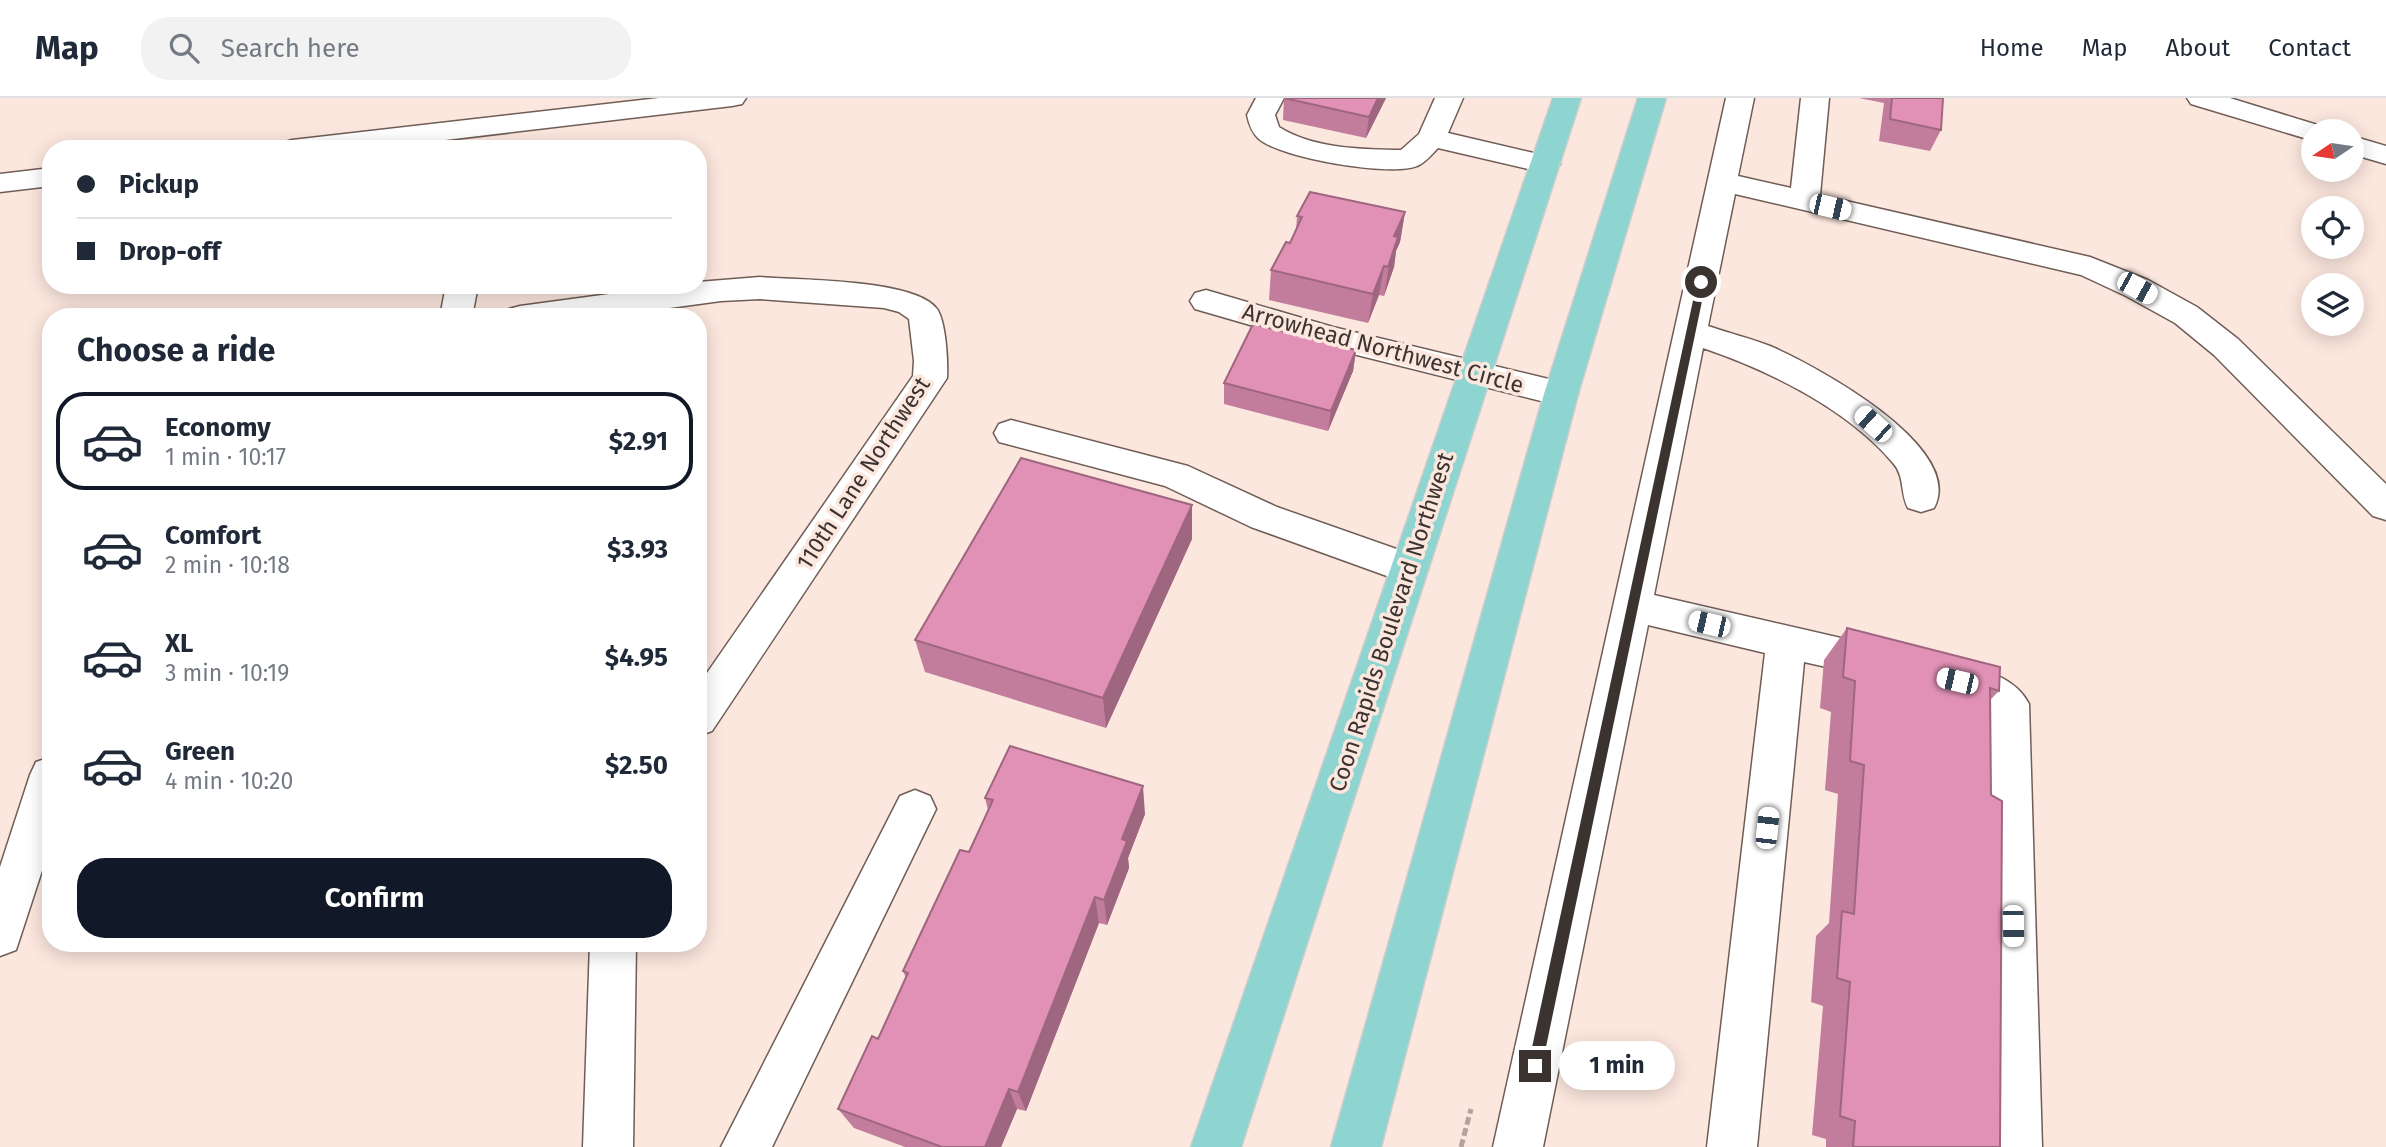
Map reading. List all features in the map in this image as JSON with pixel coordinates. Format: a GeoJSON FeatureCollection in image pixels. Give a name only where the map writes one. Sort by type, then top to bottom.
{"type":"FeatureCollection","features":[{"type":"Feature","properties":{"kind":"main road","name":"Coon Rapids Boulevard Northwest"},"geometry":{"type":"LineString","coordinates":[[1216,1147],[1567,98]]}},
{"type":"Feature","properties":{"kind":"main road"},"geometry":{"type":"LineString","coordinates":[[1356,1147],[1561,394],[1652,98]]}},
{"type":"Feature","properties":{"kind":"street"},"geometry":{"type":"LineString","coordinates":[[440,140],[490,137],[732,98]]}},
{"type":"Feature","properties":{"kind":"street"},"geometry":{"type":"LineString","coordinates":[[1270,98],[1261,115],[1267,132],[1279,141],[1321,152],[1388,160],[1409,159],[1433,138],[1449,98]]}},
{"type":"Feature","properties":{"kind":"street"},"geometry":{"type":"LineString","coordinates":[[1518,1147],[1740,98]]}},
{"type":"Feature","properties":{"kind":"street"},"geometry":{"type":"LineString","coordinates":[[1804,201],[1815,98]]}},
{"type":"Feature","properties":{"kind":"street"},"geometry":{"type":"LineString","coordinates":[[2201,98],[2301,129]]}},
{"type":"Feature","properties":{"kind":"street"},"geometry":{"type":"LineString","coordinates":[[1433,138],[1545,164]]}},
{"type":"Feature","properties":{"kind":"street"},"geometry":{"type":"LineString","coordinates":[[2364,149],[2386,155]]}},
{"type":"Feature","properties":{"kind":"street"},"geometry":{"type":"LineString","coordinates":[[0,183],[42,178]]}},
{"type":"Feature","properties":{"kind":"street"},"geometry":{"type":"LineString","coordinates":[[1722,182],[2090,267],[2137,288],[2186,315],[2226,347],[2386,506]]}},
{"type":"Feature","properties":{"kind":"street","name":"110th Lane Northwest"},"geometry":{"type":"LineString","coordinates":[[707,292],[760,288],[884,297],[910,304],[924,314],[931,360],[930,379],[707,706]]}},
{"type":"Feature","properties":{"kind":"street","name":"110th Lane Northwest"},"geometry":{"type":"LineString","coordinates":[[587,308],[691,294]]}},
{"type":"Feature","properties":{"kind":"street","name":"Arrowhead Northwest Circle"},"geometry":{"type":"LineString","coordinates":[[1206,301],[1333,338],[1561,394]]}},
{"type":"Feature","properties":{"kind":"street"},"geometry":{"type":"LineString","coordinates":[[1691,332],[1759,355],[1857,409],[1906,454],[1920,478],[1921,498]]}},
{"type":"Feature","properties":{"kind":"street"},"geometry":{"type":"LineString","coordinates":[[1011,433],[1175,475],[1264,517],[1409,569]]}},
{"type":"Feature","properties":{"kind":"street"},"geometry":{"type":"LineString","coordinates":[[1632,606],[1982,686],[2009,704],[2017,1147]]}},
{"type":"Feature","properties":{"kind":"street"},"geometry":{"type":"LineString","coordinates":[[1732,1147],[1786,642]]}},
{"type":"Feature","properties":{"kind":"street"},"geometry":{"type":"LineString","coordinates":[[0,935],[42,802]]}},
{"type":"Feature","properties":{"kind":"street"},"geometry":{"type":"LineString","coordinates":[[746,1147],[915,809]]}},
{"type":"Feature","properties":{"kind":"street"},"geometry":{"type":"LineString","coordinates":[[608,1147],[613,952]]}},
{"type":"Feature","properties":{"kind":"building"},"geometry":{"type":"Polygon","coordinates":[[[1284,98],[1378,98],[1369,117],[1284,98]]]}},
{"type":"Feature","properties":{"kind":"building"},"geometry":{"type":"Polygon","coordinates":[[[1892,98],[1943,98],[1941,130],[1890,119],[1892,98]]]}},
{"type":"Feature","properties":{"kind":"building"},"geometry":{"type":"Polygon","coordinates":[[[1310,192],[1405,212],[1394,236],[1398,237],[1388,267],[1384,266],[1373,294],[1271,270],[1286,242],[1290,243],[1302,217],[1297,216],[1310,192]]]}},
{"type":"Feature","properties":{"kind":"building"},"geometry":{"type":"Polygon","coordinates":[[[1253,324],[1356,350],[1331,411],[1224,383],[1253,324]]]}},
{"type":"Feature","properties":{"kind":"building"},"geometry":{"type":"Polygon","coordinates":[[[1021,458],[1192,505],[1103,698],[915,640],[1021,458]]]}},
{"type":"Feature","properties":{"kind":"building"},"geometry":{"type":"Polygon","coordinates":[[[1847,628],[2000,667],[1999,691],[1990,688],[1991,795],[2002,801],[2000,1147],[1853,1147],[1855,1121],[1840,1116],[1850,982],[1837,978],[1842,911],[1854,914],[1864,765],[1850,761],[1855,681],[1843,677],[1847,628]]]}},
{"type":"Feature","properties":{"kind":"building"},"geometry":{"type":"Polygon","coordinates":[[[1010,746],[1143,786],[1122,839],[1127,841],[1104,900],[1095,897],[1018,1092],[1009,1089],[985,1147],[942,1147],[838,1109],[872,1036],[878,1039],[908,973],[903,971],[960,850],[969,852],[993,800],[985,798],[1010,746]]]}},
{"type":"Feature","properties":{"kind":"route"},"geometry":{"type":"LineString","coordinates":[[1535,1066],[1701,282]]}}]}
